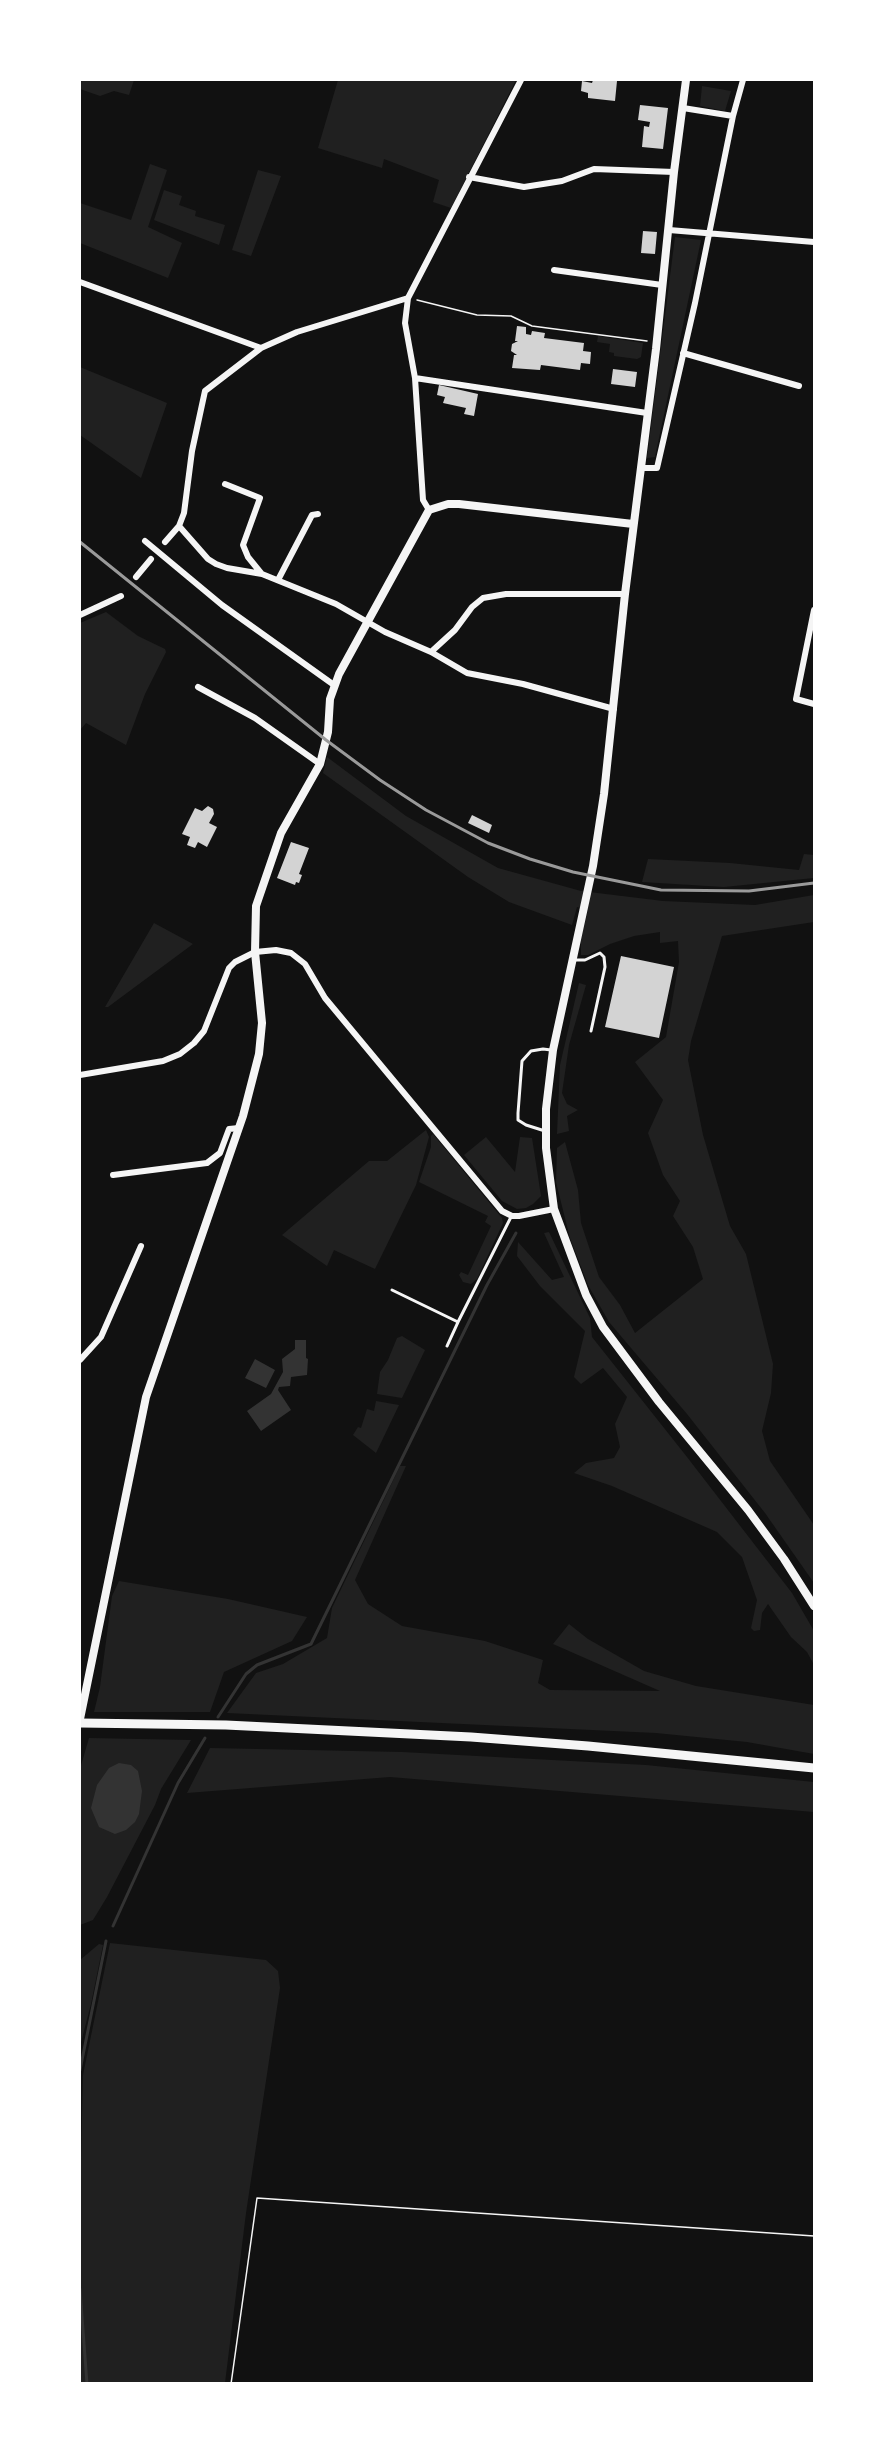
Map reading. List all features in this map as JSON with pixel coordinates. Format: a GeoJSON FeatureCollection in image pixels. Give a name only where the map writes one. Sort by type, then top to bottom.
{"type":"FeatureCollection","features":[{"type":"Feature","properties":{"kind":"main road"},"geometry":{"type":"LineString","coordinates":[[80,1721],[226,1725],[471,1737],[814,1768]]}},
{"type":"Feature","properties":{"kind":"street"},"geometry":{"type":"LineString","coordinates":[[429,510],[423,500],[415,378],[405,323],[408,298],[521,80]]}},
{"type":"Feature","properties":{"kind":"street"},"geometry":{"type":"LineString","coordinates":[[686,80],[633,524],[614,709],[593,866],[553,1050],[546,1148],[554,1209],[586,1295],[603,1327],[659,1402],[748,1510],[784,1559],[814,1606]]}},
{"type":"Feature","properties":{"kind":"street"},"geometry":{"type":"LineString","coordinates":[[641,468],[657,468],[710,234],[733,116],[743,80]]}},
{"type":"Feature","properties":{"kind":"street"},"geometry":{"type":"LineString","coordinates":[[683,108],[733,116]]}},
{"type":"Feature","properties":{"kind":"street"},"geometry":{"type":"LineString","coordinates":[[469,177],[524,187],[562,181],[594,169],[674,172]]}},
{"type":"Feature","properties":{"kind":"street"},"geometry":{"type":"LineString","coordinates":[[669,230],[814,242]]}},
{"type":"Feature","properties":{"kind":"street"},"geometry":{"type":"LineString","coordinates":[[554,270],[662,285]]}},
{"type":"Feature","properties":{"kind":"street"},"geometry":{"type":"LineString","coordinates":[[80,282],[261,348]]}},
{"type":"Feature","properties":{"kind":"street"},"geometry":{"type":"LineString","coordinates":[[165,542],[179,526],[184,513],[192,451],[205,391],[261,348],[297,332],[408,298]]}},
{"type":"Feature","properties":{"kind":"street"},"geometry":{"type":"LineString","coordinates":[[683,353],[799,386]]}},
{"type":"Feature","properties":{"kind":"street"},"geometry":{"type":"LineString","coordinates":[[415,378],[648,413]]}},
{"type":"Feature","properties":{"kind":"street"},"geometry":{"type":"LineString","coordinates":[[225,484],[260,498],[243,545],[248,557],[262,574]]}},
{"type":"Feature","properties":{"kind":"street"},"geometry":{"type":"LineString","coordinates":[[80,1721],[146,1397],[239,1128],[262,1036],[255,952],[256,906],[261,884],[290,812],[320,764],[334,685],[423,516],[429,510],[448,504],[459,504],[633,524]]}},
{"type":"Feature","properties":{"kind":"street"},"geometry":{"type":"LineString","coordinates":[[278,580],[312,515],[318,514]]}},
{"type":"Feature","properties":{"kind":"street"},"geometry":{"type":"LineString","coordinates":[[179,526],[208,559],[216,564],[262,574],[336,604],[385,632],[431,652],[467,673],[523,684],[614,709]]}},
{"type":"Feature","properties":{"kind":"street"},"geometry":{"type":"LineString","coordinates":[[145,541],[222,605],[334,685]]}},
{"type":"Feature","properties":{"kind":"street"},"geometry":{"type":"LineString","coordinates":[[136,578],[151,559]]}},
{"type":"Feature","properties":{"kind":"street"},"geometry":{"type":"LineString","coordinates":[[431,652],[463,622],[472,607],[483,598],[507,594],[625,594]]}},
{"type":"Feature","properties":{"kind":"street"},"geometry":{"type":"LineString","coordinates":[[80,615],[121,596]]}},
{"type":"Feature","properties":{"kind":"street"},"geometry":{"type":"LineString","coordinates":[[814,610],[796,699],[814,704]]}},
{"type":"Feature","properties":{"kind":"street"},"geometry":{"type":"LineString","coordinates":[[198,687],[255,718],[320,764]]}},
{"type":"Feature","properties":{"kind":"street"},"geometry":{"type":"LineString","coordinates":[[80,1075],[163,1061],[180,1054],[204,1031],[229,968],[239,958],[255,952],[276,950],[291,953],[304,964],[325,998],[502,1211],[512,1216],[554,1209]]}},
{"type":"Feature","properties":{"kind":"street"},"geometry":{"type":"LineString","coordinates":[[113,1175],[207,1163],[220,1153],[229,1129],[239,1128]]}},
{"type":"Feature","properties":{"kind":"street"},"geometry":{"type":"LineString","coordinates":[[80,1360],[101,1337],[141,1246]]}},
{"type":"Feature","properties":{"kind":"lane"},"geometry":{"type":"LineString","coordinates":[[572,959],[585,960],[600,953],[604,957],[605,967],[591,1031]]}},
{"type":"Feature","properties":{"kind":"lane"},"geometry":{"type":"LineString","coordinates":[[546,1131],[532,1128],[519,1120],[518,1105],[522,1061],[531,1051],[553,1050]]}},
{"type":"Feature","properties":{"kind":"lane"},"geometry":{"type":"LineString","coordinates":[[447,1346],[512,1216]]}},
{"type":"Feature","properties":{"kind":"lane"},"geometry":{"type":"LineString","coordinates":[[392,1290],[458,1322]]}},
{"type":"Feature","properties":{"kind":"path"},"geometry":{"type":"LineString","coordinates":[[408,298],[477,315],[511,316],[532,326],[656,344]]}},
{"type":"Feature","properties":{"kind":"path"},"geometry":{"type":"LineString","coordinates":[[80,1377],[80,1387]]}},
{"type":"Feature","properties":{"kind":"path"},"geometry":{"type":"LineString","coordinates":[[231,2384],[257,2198],[814,2236]]}},
{"type":"Feature","properties":{"kind":"shaded area"},"geometry":{"type":"Polygon","coordinates":[[[80,80],[134,80],[129,95],[114,91],[100,96],[80,89],[80,80]]]}},
{"type":"Feature","properties":{"kind":"shaded area"},"geometry":{"type":"Polygon","coordinates":[[[338,80],[516,80],[451,208],[433,202],[439,180],[384,159],[382,168],[318,148],[338,80]]]}},
{"type":"Feature","properties":{"kind":"shaded area"},"geometry":{"type":"Polygon","coordinates":[[[702,86],[731,91],[725,111],[700,106],[702,86]]]}},
{"type":"Feature","properties":{"kind":"shaded area"},"geometry":{"type":"Polygon","coordinates":[[[150,164],[167,170],[148,227],[182,243],[168,278],[80,243],[80,203],[131,220],[150,164]]]}},
{"type":"Feature","properties":{"kind":"shaded area"},"geometry":{"type":"Polygon","coordinates":[[[258,170],[281,176],[251,256],[232,250],[258,170]]]}},
{"type":"Feature","properties":{"kind":"shaded area"},"geometry":{"type":"Polygon","coordinates":[[[164,190],[182,196],[179,205],[196,211],[195,216],[225,225],[219,245],[154,220],[164,190]]]}},
{"type":"Feature","properties":{"kind":"shaded area"},"geometry":{"type":"Polygon","coordinates":[[[675,237],[701,240],[655,457],[647,458],[675,237]]]}},
{"type":"Feature","properties":{"kind":"shaded area"},"geometry":{"type":"Polygon","coordinates":[[[598,336],[643,343],[641,357],[637,359],[614,356],[614,353],[609,352],[610,344],[597,342],[598,336]]]}},
{"type":"Feature","properties":{"kind":"shaded area"},"geometry":{"type":"Polygon","coordinates":[[[80,367],[167,403],[141,478],[80,435],[80,367]]]}},
{"type":"Feature","properties":{"kind":"shaded area"},"geometry":{"type":"Polygon","coordinates":[[[106,612],[138,636],[165,649],[166,652],[145,694],[126,745],[86,723],[80,730],[80,623],[106,612]]]}},
{"type":"Feature","properties":{"kind":"shaded area"},"geometry":{"type":"Polygon","coordinates":[[[327,757],[406,816],[498,868],[581,891],[663,901],[755,905],[814,895],[814,922],[722,936],[691,1041],[688,1060],[703,1135],[730,1226],[746,1254],[773,1364],[771,1393],[762,1431],[770,1461],[814,1525],[814,1583],[765,1513],[687,1414],[609,1322],[588,1285],[570,1238],[556,1182],[557,1148],[565,1142],[578,1190],[581,1223],[599,1277],[620,1305],[635,1333],[703,1279],[693,1247],[673,1216],[680,1201],[663,1175],[648,1133],[663,1100],[635,1062],[666,1037],[679,962],[678,941],[660,943],[660,932],[634,936],[588,955],[581,955],[581,940],[588,910],[577,907],[572,925],[509,902],[468,877],[323,773],[327,757]]]}},
{"type":"Feature","properties":{"kind":"shaded area"},"geometry":{"type":"Polygon","coordinates":[[[804,854],[814,855],[814,878],[724,887],[642,882],[648,859],[730,863],[799,870],[804,854]]]}},
{"type":"Feature","properties":{"kind":"shaded area"},"geometry":{"type":"Polygon","coordinates":[[[154,923],[193,944],[105,1007],[154,923]]]}},
{"type":"Feature","properties":{"kind":"shaded area"},"geometry":{"type":"Polygon","coordinates":[[[579,983],[586,985],[569,1045],[562,1093],[567,1104],[578,1110],[567,1116],[569,1131],[557,1134],[560,1065],[579,983]]]}},
{"type":"Feature","properties":{"kind":"shaded area"},"geometry":{"type":"Polygon","coordinates":[[[426,1130],[429,1137],[416,1185],[375,1269],[334,1250],[327,1266],[282,1235],[369,1161],[387,1161],[426,1130]]]}},
{"type":"Feature","properties":{"kind":"shaded area"},"geometry":{"type":"Polygon","coordinates":[[[433,1134],[502,1218],[503,1223],[477,1279],[471,1284],[463,1282],[459,1275],[461,1272],[468,1275],[491,1226],[485,1222],[488,1216],[419,1182],[433,1134]]]}},
{"type":"Feature","properties":{"kind":"shaded area"},"geometry":{"type":"Polygon","coordinates":[[[486,1137],[515,1172],[520,1137],[532,1138],[541,1196],[533,1204],[517,1209],[502,1201],[464,1155],[486,1137]]]}},
{"type":"Feature","properties":{"kind":"shaded area"},"geometry":{"type":"Polygon","coordinates":[[[549,1232],[590,1318],[592,1337],[792,1593],[814,1631],[814,1665],[807,1652],[791,1637],[768,1604],[762,1613],[760,1630],[754,1631],[751,1628],[757,1600],[742,1557],[717,1532],[612,1486],[574,1473],[586,1463],[614,1458],[620,1447],[615,1424],[627,1397],[603,1368],[581,1384],[574,1377],[585,1331],[540,1286],[517,1256],[518,1242],[552,1280],[564,1277],[544,1233],[549,1232]]]}},
{"type":"Feature","properties":{"kind":"shaded area"},"geometry":{"type":"Polygon","coordinates":[[[402,1336],[425,1350],[402,1398],[377,1394],[380,1372],[397,1338],[402,1336]]]}},
{"type":"Feature","properties":{"kind":"shaded area"},"geometry":{"type":"Polygon","coordinates":[[[295,1340],[306,1340],[307,1375],[291,1377],[290,1386],[279,1387],[278,1390],[291,1410],[261,1431],[247,1411],[271,1394],[283,1372],[282,1359],[295,1349],[295,1340]]]}},
{"type":"Feature","properties":{"kind":"shaded area"},"geometry":{"type":"Polygon","coordinates":[[[255,1359],[275,1370],[266,1388],[245,1378],[255,1359]]]}},
{"type":"Feature","properties":{"kind":"shaded area"},"geometry":{"type":"Polygon","coordinates":[[[376,1401],[399,1405],[376,1453],[353,1435],[358,1427],[361,1428],[367,1409],[374,1411],[376,1401]]]}},
{"type":"Feature","properties":{"kind":"shaded area"},"geometry":{"type":"Polygon","coordinates":[[[400,1466],[406,1466],[355,1580],[368,1604],[402,1626],[485,1641],[543,1660],[538,1683],[550,1690],[660,1691],[553,1644],[569,1624],[588,1639],[644,1671],[696,1686],[814,1705],[814,1754],[747,1742],[656,1733],[227,1713],[256,1673],[283,1664],[327,1638],[332,1608],[400,1466]]]}},
{"type":"Feature","properties":{"kind":"shaded area"},"geometry":{"type":"Polygon","coordinates":[[[119,1581],[228,1599],[307,1617],[292,1641],[224,1672],[210,1712],[94,1712],[100,1687],[112,1596],[119,1581]]]}},
{"type":"Feature","properties":{"kind":"shaded area"},"geometry":{"type":"Polygon","coordinates":[[[89,1738],[191,1740],[161,1789],[107,1897],[93,1920],[80,1925],[80,1769],[89,1738]]]}},
{"type":"Feature","properties":{"kind":"shaded area"},"geometry":{"type":"Polygon","coordinates":[[[210,1748],[402,1752],[646,1765],[814,1782],[814,1812],[390,1777],[187,1793],[210,1748]]]}},
{"type":"Feature","properties":{"kind":"shaded area"},"geometry":{"type":"Polygon","coordinates":[[[119,1763],[131,1765],[138,1771],[142,1791],[139,1814],[135,1822],[126,1830],[115,1834],[99,1827],[91,1808],[97,1785],[109,1768],[119,1763]]]}},
{"type":"Feature","properties":{"kind":"shaded area"},"geometry":{"type":"Polygon","coordinates":[[[110,1943],[266,1960],[278,1971],[280,1988],[246,2213],[225,2383],[80,2383],[83,2075],[110,1943]]]}},
{"type":"Feature","properties":{"kind":"shaded area"},"geometry":{"type":"Polygon","coordinates":[[[99,1944],[103,1945],[80,2046],[80,1960],[99,1944]]]}},
{"type":"Feature","properties":{"kind":"building"},"geometry":{"type":"Polygon","coordinates":[[[593,80],[617,81],[615,101],[588,98],[588,93],[581,91],[582,81],[592,83],[593,80]]]}},
{"type":"Feature","properties":{"kind":"building"},"geometry":{"type":"Polygon","coordinates":[[[640,105],[668,108],[663,149],[642,147],[644,126],[649,127],[650,122],[638,120],[640,105]]]}},
{"type":"Feature","properties":{"kind":"building"},"geometry":{"type":"Polygon","coordinates":[[[643,231],[657,232],[655,254],[641,253],[643,231]]]}},
{"type":"Feature","properties":{"kind":"building"},"geometry":{"type":"Polygon","coordinates":[[[517,326],[526,327],[526,334],[531,335],[532,331],[545,333],[544,338],[584,343],[583,351],[591,352],[590,364],[581,363],[580,370],[541,365],[540,370],[512,368],[514,355],[517,355],[511,351],[512,344],[518,341],[515,341],[517,326]]]}},
{"type":"Feature","properties":{"kind":"building"},"geometry":{"type":"Polygon","coordinates":[[[613,369],[637,372],[635,387],[611,384],[613,369]]]}},
{"type":"Feature","properties":{"kind":"building"},"geometry":{"type":"Polygon","coordinates":[[[439,385],[478,394],[474,416],[464,414],[466,408],[443,403],[445,397],[437,395],[439,385]]]}},
{"type":"Feature","properties":{"kind":"building"},"geometry":{"type":"Polygon","coordinates":[[[208,806],[213,809],[214,814],[209,823],[217,827],[207,847],[198,842],[195,848],[187,845],[190,837],[182,834],[195,808],[202,811],[208,806]]]}},
{"type":"Feature","properties":{"kind":"building"},"geometry":{"type":"Polygon","coordinates":[[[472,815],[492,825],[489,833],[468,823],[472,815]]]}},
{"type":"Feature","properties":{"kind":"building"},"geometry":{"type":"Polygon","coordinates":[[[291,842],[309,848],[299,874],[302,875],[299,883],[296,882],[295,885],[277,878],[291,842]]]}},
{"type":"Feature","properties":{"kind":"building"},"geometry":{"type":"Polygon","coordinates":[[[621,956],[674,967],[659,1038],[605,1027],[621,956]]]}},
{"type":"Feature","properties":{"kind":"waterway"},"geometry":{"type":"LineString","coordinates":[[218,1717],[246,1674],[257,1665],[311,1644],[487,1285],[516,1233]]}},
{"type":"Feature","properties":{"kind":"waterway"},"geometry":{"type":"LineString","coordinates":[[113,1926],[178,1783],[205,1738]]}},
{"type":"Feature","properties":{"kind":"waterway"},"geometry":{"type":"LineString","coordinates":[[80,2070],[106,1941]]}},
{"type":"Feature","properties":{"kind":"waterway"},"geometry":{"type":"LineString","coordinates":[[80,2289],[87,2384]]}},
{"type":"Feature","properties":{"kind":"railway"},"geometry":{"type":"LineString","coordinates":[[80,542],[326,740],[380,780],[426,810],[488,843],[573,872],[661,890],[749,891],[814,883]]}}]}
